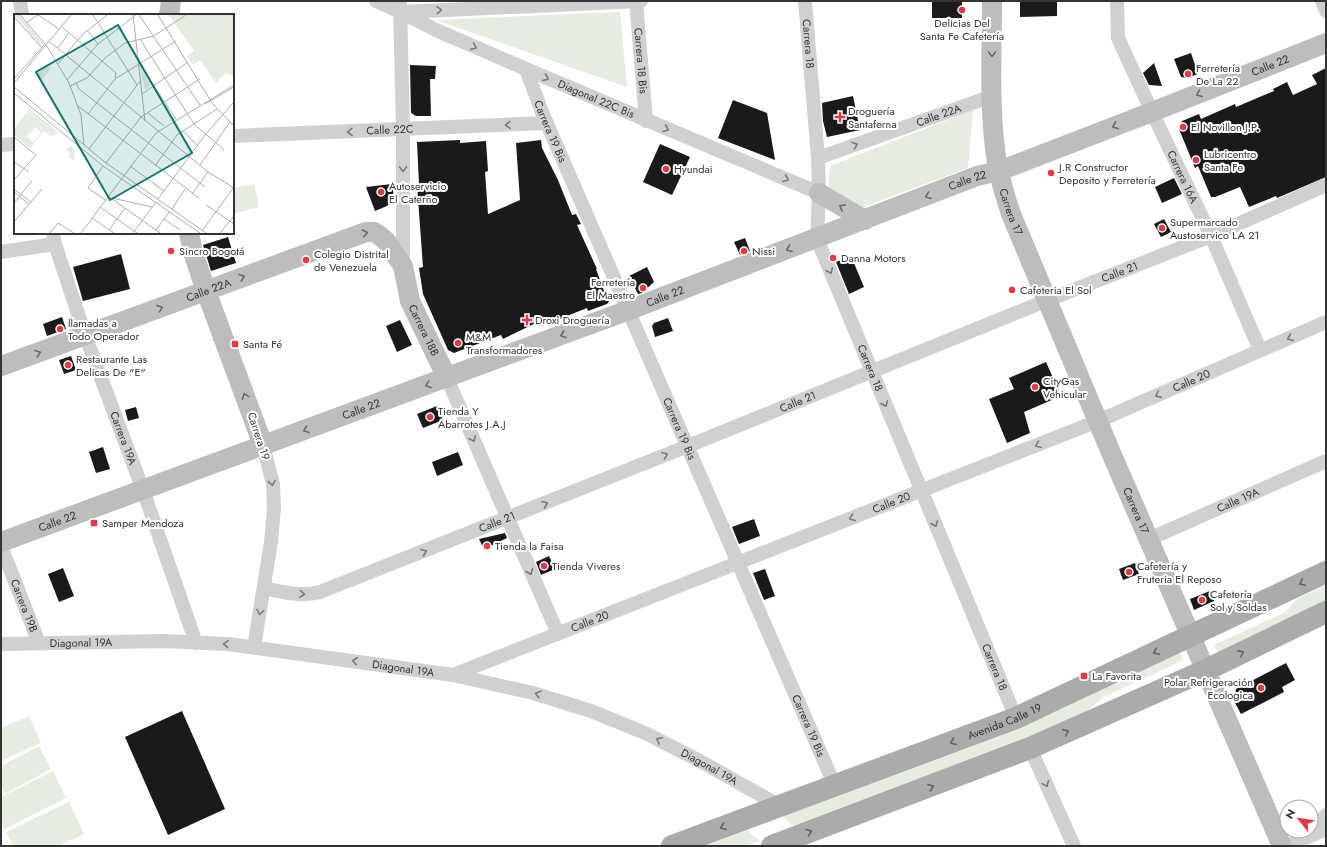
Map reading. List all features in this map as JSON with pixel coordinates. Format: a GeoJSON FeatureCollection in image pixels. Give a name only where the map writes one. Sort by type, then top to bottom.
{"type":"FeatureCollection","features":[{"type":"Feature","properties":{"kind":"main road","name":"Avenida Calle 19"},"geometry":{"type":"LineString","coordinates":[[672,846],[1016,718],[1326,572]]}},
{"type":"Feature","properties":{"kind":"main road"},"geometry":{"type":"LineString","coordinates":[[772,846],[1030,748],[1206,670],[1326,612]]}},
{"type":"Feature","properties":{"kind":"street"},"geometry":{"type":"LineString","coordinates":[[20,1],[22,14]]}},
{"type":"Feature","properties":{"kind":"street"},"geometry":{"type":"LineString","coordinates":[[169,14],[171,1]]}},
{"type":"Feature","properties":{"kind":"street","name":"Diagonal 22C Bis"},"geometry":{"type":"LineString","coordinates":[[376,1],[400,6],[436,30],[526,70],[819,193]]}},
{"type":"Feature","properties":{"kind":"street","name":"Carrera 18 Bis"},"geometry":{"type":"LineString","coordinates":[[636,1],[646,121]]}},
{"type":"Feature","properties":{"kind":"street"},"geometry":{"type":"LineString","coordinates":[[400,6],[641,1]]}},
{"type":"Feature","properties":{"kind":"street","name":"Carrera 18"},"geometry":{"type":"LineString","coordinates":[[805,1],[818,158],[819,193],[817,239],[1016,718]]}},
{"type":"Feature","properties":{"kind":"street","name":"Carrera 17"},"geometry":{"type":"LineString","coordinates":[[992,1],[992,96],[995,149],[1004,192],[1011,214],[1098,421],[1282,846]]}},
{"type":"Feature","properties":{"kind":"street","name":"Carrera 17"},"geometry":{"type":"LineString","coordinates":[[999,171],[1003,144],[1005,100],[1005,1]]}},
{"type":"Feature","properties":{"kind":"street","name":"Carrera 16A"},"geometry":{"type":"LineString","coordinates":[[1117,1],[1118,38],[1211,236],[1260,350]]}},
{"type":"Feature","properties":{"kind":"street"},"geometry":{"type":"LineString","coordinates":[[1322,1],[1326,11]]}},
{"type":"Feature","properties":{"kind":"street","name":"Carrera 18B"},"geometry":{"type":"LineString","coordinates":[[400,6],[403,130],[403,266],[410,300],[447,378],[558,634]]}},
{"type":"Feature","properties":{"kind":"street","name":"Calle 22"},"geometry":{"type":"LineString","coordinates":[[1,542],[629,310],[978,176],[999,171],[1326,43]]}},
{"type":"Feature","properties":{"kind":"street","name":"Carrera 19 Bis"},"geometry":{"type":"LineString","coordinates":[[526,70],[545,118],[835,786]]}},
{"type":"Feature","properties":{"kind":"street","name":"Calle 22A"},"geometry":{"type":"LineString","coordinates":[[818,158],[992,96]]}},
{"type":"Feature","properties":{"kind":"street","name":"Calle 22C"},"geometry":{"type":"LineString","coordinates":[[234,136],[403,130],[545,118]]}},
{"type":"Feature","properties":{"kind":"street"},"geometry":{"type":"LineString","coordinates":[[1,145],[14,144]]}},
{"type":"Feature","properties":{"kind":"street","name":"Calle 21"},"geometry":{"type":"LineString","coordinates":[[264,588],[302,595],[315,594],[507,519],[871,371],[1211,236],[1326,185]]}},
{"type":"Feature","properties":{"kind":"street"},"geometry":{"type":"LineString","coordinates":[[819,193],[865,220]]}},
{"type":"Feature","properties":{"kind":"street","name":"Calle 22A"},"geometry":{"type":"LineString","coordinates":[[1,366],[366,232],[374,232],[386,240],[403,266]]}},
{"type":"Feature","properties":{"kind":"street","name":"Carrera 19"},"geometry":{"type":"LineString","coordinates":[[189,234],[193,252],[206,291],[263,445],[273,484],[274,508],[271,542],[254,647]]}},
{"type":"Feature","properties":{"kind":"street"},"geometry":{"type":"LineString","coordinates":[[1,252],[54,239]]}},
{"type":"Feature","properties":{"kind":"street","name":"Carrera 19A"},"geometry":{"type":"LineString","coordinates":[[54,239],[85,335],[144,490],[196,643]]}},
{"type":"Feature","properties":{"kind":"street","name":"Calle 20"},"geometry":{"type":"LineString","coordinates":[[453,675],[1098,421],[1326,322]]}},
{"type":"Feature","properties":{"kind":"street","name":"Calle 19A"},"geometry":{"type":"LineString","coordinates":[[1149,539],[1326,461]]}},
{"type":"Feature","properties":{"kind":"street","name":"Carrera 19B"},"geometry":{"type":"LineString","coordinates":[[1,546],[39,643]]}},
{"type":"Feature","properties":{"kind":"street","name":"Diagonal 19A"},"geometry":{"type":"LineString","coordinates":[[1,644],[164,641],[196,643],[254,647],[453,675],[533,693],[592,710],[645,733],[700,761],[780,806]]}},
{"type":"Feature","properties":{"kind":"street"},"geometry":{"type":"LineString","coordinates":[[1030,748],[1074,846]]}},
{"type":"Feature","properties":{"kind":"street"},"geometry":{"type":"LineString","coordinates":[[1319,823],[1326,815]]}},
{"type":"Feature","properties":{"kind":"street"},"geometry":{"type":"LineString","coordinates":[[1288,846],[1303,839]]}},
{"type":"Feature","properties":{"kind":"shaded area"},"geometry":{"type":"Polygon","coordinates":[[[620,12],[627,87],[436,20],[620,12]]]}},
{"type":"Feature","properties":{"kind":"shaded area"},"geometry":{"type":"Polygon","coordinates":[[[973,110],[968,168],[858,209],[828,190],[830,166],[973,110]]]}},
{"type":"Feature","properties":{"kind":"shaded area"},"geometry":{"type":"Polygon","coordinates":[[[254,184],[259,207],[234,214],[234,188],[254,184]]]}},
{"type":"Feature","properties":{"kind":"shaded area"},"geometry":{"type":"Polygon","coordinates":[[[1326,585],[1326,601],[1218,653],[1214,645],[1284,613],[1297,599],[1326,585]]]}},
{"type":"Feature","properties":{"kind":"shaded area"},"geometry":{"type":"Polygon","coordinates":[[[1180,652],[1183,660],[1104,697],[1079,717],[1000,751],[795,827],[781,815],[962,749],[1051,714],[1180,652]]]}},
{"type":"Feature","properties":{"kind":"shaded area"},"geometry":{"type":"Polygon","coordinates":[[[29,716],[41,743],[1,761],[1,728],[29,716]]]}},
{"type":"Feature","properties":{"kind":"shaded area"},"geometry":{"type":"Polygon","coordinates":[[[39,746],[51,769],[5,794],[1,786],[1,766],[39,746]]]}},
{"type":"Feature","properties":{"kind":"shaded area"},"geometry":{"type":"Polygon","coordinates":[[[53,771],[66,798],[4,829],[1,824],[1,797],[53,771]]]}},
{"type":"Feature","properties":{"kind":"shaded area"},"geometry":{"type":"Polygon","coordinates":[[[69,802],[84,834],[58,846],[13,846],[6,832],[69,802]]]}},
{"type":"Feature","properties":{"kind":"shaded area"},"geometry":{"type":"Polygon","coordinates":[[[747,830],[760,841],[746,846],[705,846],[747,830]]]}},
{"type":"Feature","properties":{"kind":"building"},"geometry":{"type":"Polygon","coordinates":[[[932,1],[962,1],[962,18],[932,18],[932,1]]]}},
{"type":"Feature","properties":{"kind":"building"},"geometry":{"type":"Polygon","coordinates":[[[1057,1],[1057,16],[1020,17],[1020,2],[1057,1]]]}},
{"type":"Feature","properties":{"kind":"building"},"geometry":{"type":"Polygon","coordinates":[[[1191,53],[1198,74],[1187,78],[1181,77],[1174,59],[1191,53]]]}},
{"type":"Feature","properties":{"kind":"building"},"geometry":{"type":"Polygon","coordinates":[[[1154,63],[1162,86],[1149,85],[1143,73],[1154,63]]]}},
{"type":"Feature","properties":{"kind":"building"},"geometry":{"type":"Polygon","coordinates":[[[410,65],[436,66],[435,79],[430,79],[431,116],[416,116],[411,113],[410,65]]]}},
{"type":"Feature","properties":{"kind":"building"},"geometry":{"type":"Polygon","coordinates":[[[1326,68],[1326,177],[1277,198],[1276,196],[1249,207],[1240,187],[1215,197],[1211,197],[1198,166],[1195,168],[1179,129],[1182,121],[1199,114],[1201,119],[1235,104],[1236,107],[1274,91],[1273,89],[1287,82],[1293,95],[1317,84],[1312,75],[1326,68]]]}},
{"type":"Feature","properties":{"kind":"building","name":"Droguería Santaferna"},"geometry":{"type":"Polygon","coordinates":[[[853,96],[860,130],[827,137],[823,121],[822,103],[853,96]]]}},
{"type":"Feature","properties":{"kind":"building"},"geometry":{"type":"Polygon","coordinates":[[[733,100],[767,113],[775,160],[718,138],[733,100]]]}},
{"type":"Feature","properties":{"kind":"building"},"geometry":{"type":"Polygon","coordinates":[[[460,140],[460,143],[486,141],[488,171],[485,172],[488,214],[520,200],[516,143],[541,140],[542,148],[558,180],[572,215],[576,214],[581,224],[577,225],[597,269],[604,291],[606,290],[610,300],[607,304],[588,311],[587,308],[542,326],[540,321],[503,339],[501,335],[454,353],[448,350],[423,294],[419,268],[423,267],[417,185],[419,184],[417,142],[460,140]]]}},
{"type":"Feature","properties":{"kind":"building","name":"Hyundai"},"geometry":{"type":"Polygon","coordinates":[[[660,144],[690,157],[672,195],[643,182],[660,144]]]}},
{"type":"Feature","properties":{"kind":"building"},"geometry":{"type":"Polygon","coordinates":[[[1174,178],[1182,194],[1162,203],[1155,187],[1174,178]]]}},
{"type":"Feature","properties":{"kind":"building","name":"Autoservicio El Caterño"},"geometry":{"type":"Polygon","coordinates":[[[392,184],[394,198],[387,206],[375,211],[366,187],[392,184]]]}},
{"type":"Feature","properties":{"kind":"building","name":"Supermarcado Austoservico LA 21"},"geometry":{"type":"Polygon","coordinates":[[[1164,219],[1171,232],[1161,237],[1154,224],[1164,219]]]}},
{"type":"Feature","properties":{"kind":"building"},"geometry":{"type":"Polygon","coordinates":[[[228,237],[236,263],[211,271],[203,245],[228,237]]]}},
{"type":"Feature","properties":{"kind":"building"},"geometry":{"type":"Polygon","coordinates":[[[745,238],[750,251],[740,255],[734,242],[745,238]]]}},
{"type":"Feature","properties":{"kind":"building"},"geometry":{"type":"Polygon","coordinates":[[[121,254],[130,289],[83,301],[73,267],[121,254]]]}},
{"type":"Feature","properties":{"kind":"building"},"geometry":{"type":"Polygon","coordinates":[[[851,256],[864,287],[849,294],[836,262],[851,256]]]}},
{"type":"Feature","properties":{"kind":"building"},"geometry":{"type":"Polygon","coordinates":[[[647,267],[654,282],[642,293],[638,294],[629,276],[647,267]]]}},
{"type":"Feature","properties":{"kind":"building"},"geometry":{"type":"Polygon","coordinates":[[[62,317],[66,329],[47,336],[43,324],[62,317]]]}},
{"type":"Feature","properties":{"kind":"building"},"geometry":{"type":"Polygon","coordinates":[[[668,318],[673,331],[655,337],[652,326],[654,323],[668,318]]]}},
{"type":"Feature","properties":{"kind":"building"},"geometry":{"type":"Polygon","coordinates":[[[400,320],[412,345],[397,352],[386,326],[400,320]]]}},
{"type":"Feature","properties":{"kind":"building","name":"Restaurante Las Delicas De \"E\""},"geometry":{"type":"Polygon","coordinates":[[[71,356],[76,370],[64,374],[59,360],[71,356]]]}},
{"type":"Feature","properties":{"kind":"building"},"geometry":{"type":"Polygon","coordinates":[[[1046,362],[1061,396],[1024,412],[1030,433],[1007,443],[989,399],[1014,389],[1009,378],[1046,362]]]}},
{"type":"Feature","properties":{"kind":"building","name":"Tienda Y Abarrotes J.A.J"},"geometry":{"type":"Polygon","coordinates":[[[437,406],[443,420],[423,428],[417,414],[437,406]]]}},
{"type":"Feature","properties":{"kind":"building"},"geometry":{"type":"Polygon","coordinates":[[[136,407],[139,418],[128,421],[125,410],[136,407]]]}},
{"type":"Feature","properties":{"kind":"building"},"geometry":{"type":"Polygon","coordinates":[[[103,447],[110,469],[96,473],[89,452],[103,447]]]}},
{"type":"Feature","properties":{"kind":"building"},"geometry":{"type":"Polygon","coordinates":[[[458,452],[463,465],[437,476],[432,462],[458,452]]]}},
{"type":"Feature","properties":{"kind":"building"},"geometry":{"type":"Polygon","coordinates":[[[754,519],[760,536],[739,544],[732,527],[754,519]]]}},
{"type":"Feature","properties":{"kind":"building","name":"Tienda la Faisa"},"geometry":{"type":"Polygon","coordinates":[[[505,533],[507,538],[484,549],[479,539],[505,533]]]}},
{"type":"Feature","properties":{"kind":"building","name":"Tienda Viveres"},"geometry":{"type":"Polygon","coordinates":[[[549,556],[555,569],[541,575],[536,562],[549,556]]]}},
{"type":"Feature","properties":{"kind":"building","name":"Cafetería y Fruteria El Reposo"},"geometry":{"type":"Polygon","coordinates":[[[1135,563],[1139,574],[1123,580],[1119,569],[1135,563]]]}},
{"type":"Feature","properties":{"kind":"building"},"geometry":{"type":"Polygon","coordinates":[[[63,568],[74,596],[59,602],[48,574],[63,568]]]}},
{"type":"Feature","properties":{"kind":"building"},"geometry":{"type":"Polygon","coordinates":[[[765,569],[775,596],[764,600],[753,573],[765,569]]]}},
{"type":"Feature","properties":{"kind":"building","name":"Cafetería Sol y Soldas"},"geometry":{"type":"Polygon","coordinates":[[[1210,591],[1214,601],[1194,610],[1190,599],[1210,591]]]}},
{"type":"Feature","properties":{"kind":"building","name":"Polar Refrigeración Ecologica"},"geometry":{"type":"Polygon","coordinates":[[[1286,663],[1295,680],[1282,687],[1284,692],[1241,714],[1234,701],[1236,689],[1286,663]]]}},
{"type":"Feature","properties":{"kind":"building"},"geometry":{"type":"Polygon","coordinates":[[[182,711],[225,809],[168,835],[125,737],[182,711]]]}},
{"type":"Feature","properties":{"kind":"place","name":"Delicias Del Santa Fe Cafetería"},"geometry":{"type":"Point","coordinates":[962,10]}},
{"type":"Feature","properties":{"kind":"place","name":"Ferretería De La 22"},"geometry":{"type":"Point","coordinates":[1188,74]}},
{"type":"Feature","properties":{"kind":"place","name":"Droguería Santaferna"},"geometry":{"type":"Point","coordinates":[840,117]}},
{"type":"Feature","properties":{"kind":"place","name":"El Novillon J.P."},"geometry":{"type":"Point","coordinates":[1183,127]}},
{"type":"Feature","properties":{"kind":"place","name":"Lubricentro Santa Fe"},"geometry":{"type":"Point","coordinates":[1196,160]}},
{"type":"Feature","properties":{"kind":"place","name":"Hyundai"},"geometry":{"type":"Point","coordinates":[666,169]}},
{"type":"Feature","properties":{"kind":"place","name":"J.R Constructor Deposito y Ferretería"},"geometry":{"type":"Point","coordinates":[1051,173]}},
{"type":"Feature","properties":{"kind":"place","name":"Autoservicio El Caterño"},"geometry":{"type":"Point","coordinates":[381,192]}},
{"type":"Feature","properties":{"kind":"place","name":"Supermarcado Austoservico LA 21"},"geometry":{"type":"Point","coordinates":[1162,228]}},
{"type":"Feature","properties":{"kind":"place","name":"Sincro Bogotá"},"geometry":{"type":"Point","coordinates":[171,251]}},
{"type":"Feature","properties":{"kind":"place","name":"Nissi"},"geometry":{"type":"Point","coordinates":[744,251]}},
{"type":"Feature","properties":{"kind":"place","name":"Danna Motors"},"geometry":{"type":"Point","coordinates":[833,258]}},
{"type":"Feature","properties":{"kind":"place","name":"Colegio Distrital de Venezuela"},"geometry":{"type":"Point","coordinates":[306,260]}},
{"type":"Feature","properties":{"kind":"place","name":"Ferretería El Maestro"},"geometry":{"type":"Point","coordinates":[643,288]}},
{"type":"Feature","properties":{"kind":"place","name":"Cafeteria El Sol"},"geometry":{"type":"Point","coordinates":[1012,290]}},
{"type":"Feature","properties":{"kind":"place","name":"Droxi Droguería"},"geometry":{"type":"Point","coordinates":[527,320]}},
{"type":"Feature","properties":{"kind":"place","name":"llamadas a Todo Operador"},"geometry":{"type":"Point","coordinates":[60,329]}},
{"type":"Feature","properties":{"kind":"place","name":"M&M Transformadores"},"geometry":{"type":"Point","coordinates":[458,343]}},
{"type":"Feature","properties":{"kind":"place","name":"Santa Fé"},"geometry":{"type":"Point","coordinates":[235,344]}},
{"type":"Feature","properties":{"kind":"place","name":"Restaurante Las Delicas De \"E\""},"geometry":{"type":"Point","coordinates":[68,365]}},
{"type":"Feature","properties":{"kind":"place","name":"CityGas Vehicular"},"geometry":{"type":"Point","coordinates":[1035,387]}},
{"type":"Feature","properties":{"kind":"place","name":"Tienda Y Abarrotes J.A.J"},"geometry":{"type":"Point","coordinates":[430,417]}},
{"type":"Feature","properties":{"kind":"place","name":"Samper Mendoza"},"geometry":{"type":"Point","coordinates":[94,523]}},
{"type":"Feature","properties":{"kind":"place","name":"Tienda la Faisa"},"geometry":{"type":"Point","coordinates":[487,546]}},
{"type":"Feature","properties":{"kind":"place","name":"Tienda Viveres"},"geometry":{"type":"Point","coordinates":[544,566]}},
{"type":"Feature","properties":{"kind":"place","name":"Cafetería y Fruteria El Reposo"},"geometry":{"type":"Point","coordinates":[1129,572]}},
{"type":"Feature","properties":{"kind":"place","name":"Cafetería Sol y Soldas"},"geometry":{"type":"Point","coordinates":[1202,600]}},
{"type":"Feature","properties":{"kind":"place","name":"La Favorita"},"geometry":{"type":"Point","coordinates":[1084,676]}},
{"type":"Feature","properties":{"kind":"place","name":"Polar Refrigeración Ecologica"},"geometry":{"type":"Point","coordinates":[1261,688]}}]}
